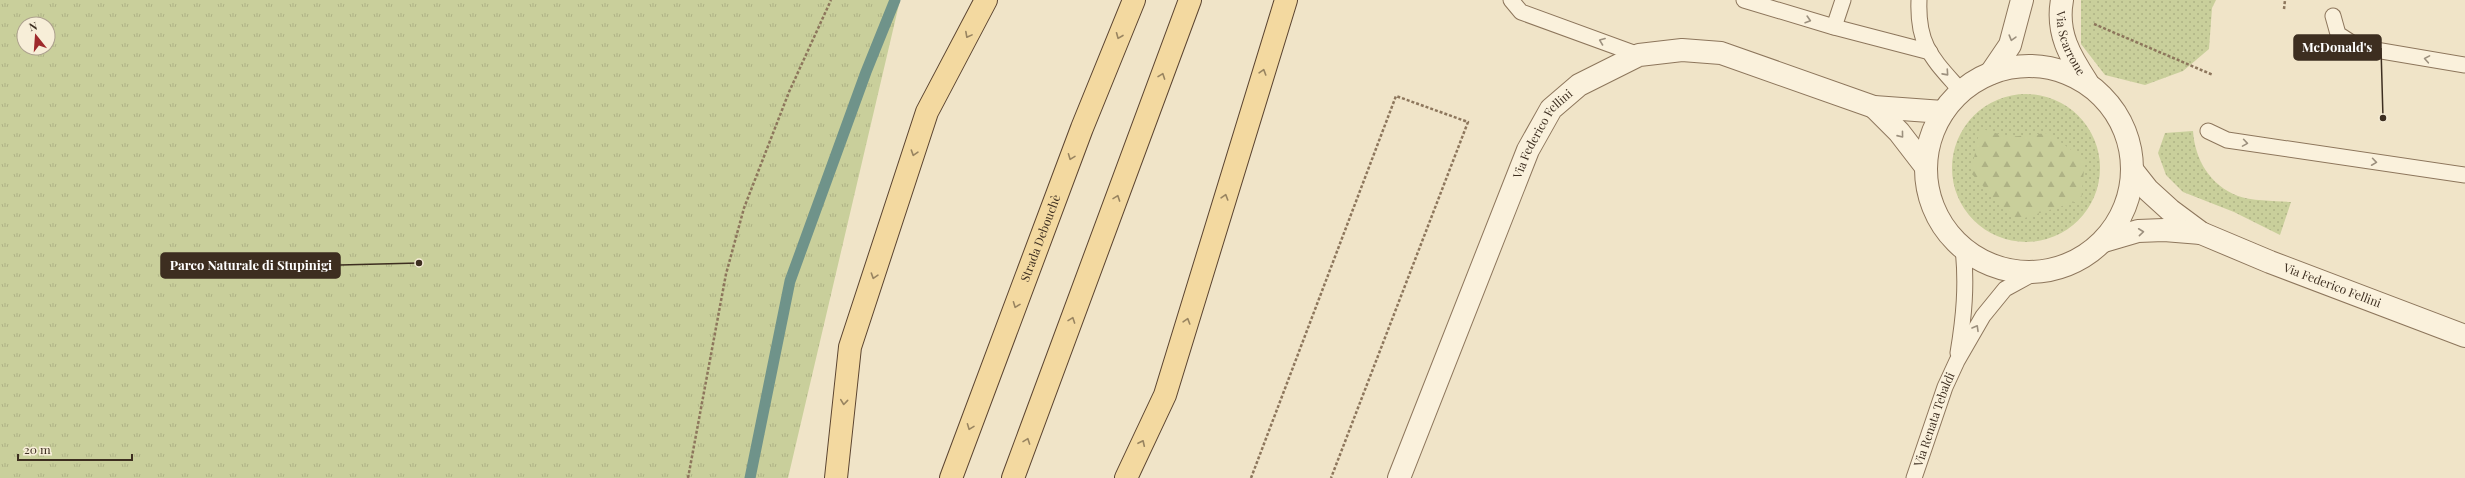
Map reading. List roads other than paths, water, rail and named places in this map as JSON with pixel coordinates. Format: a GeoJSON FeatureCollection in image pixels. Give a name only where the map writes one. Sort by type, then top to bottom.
{"type":"FeatureCollection","features":[{"type":"Feature","properties":{"kind":"main road"},"geometry":{"type":"LineString","coordinates":[[836,478],[850,347],[928,112],[986,0]]}},
{"type":"Feature","properties":{"kind":"main road","name":"Strada Debouchè"},"geometry":{"type":"LineString","coordinates":[[951,478],[1082,128],[1134,0]]}},
{"type":"Feature","properties":{"kind":"main road"},"geometry":{"type":"LineString","coordinates":[[1014,478],[1190,0]]}},
{"type":"Feature","properties":{"kind":"main road"},"geometry":{"type":"LineString","coordinates":[[1126,478],[1165,394],[1286,0]]}},
{"type":"Feature","properties":{"kind":"street"},"geometry":{"type":"LineString","coordinates":[[1991,72],[2010,45],[2022,0]]}},
{"type":"Feature","properties":{"kind":"street","name":"Via Scarrone"},"geometry":{"type":"LineString","coordinates":[[2061,5],[2061,32],[2067,47],[2088,83]]}},
{"type":"Feature","properties":{"kind":"street","name":"Via Federico Fellini"},"geometry":{"type":"LineString","coordinates":[[1399,478],[1528,150],[1551,109],[1579,85],[1639,55],[1682,50],[1721,53],[1874,107],[1943,112]]}},
{"type":"Feature","properties":{"kind":"street"},"geometry":{"type":"LineString","coordinates":[[2016,66],[2041,66],[2065,72],[2088,83],[2107,100],[2124,126],[2132,156],[2133,171],[2129,196],[2119,220],[2104,241],[2084,256],[2061,268],[2036,272],[2004,268],[1985,262],[1963,248],[1942,226],[1930,197],[1926,167],[1928,148],[1943,112],[1961,91],[1991,72],[2016,66]]}},
{"type":"Feature","properties":{"kind":"street","name":"Via Federico Fellini"},"geometry":{"type":"LineString","coordinates":[[1874,107],[1899,132],[1926,167]]}},
{"type":"Feature","properties":{"kind":"street","name":"Via Federico Fellini"},"geometry":{"type":"LineString","coordinates":[[2133,171],[2148,190],[2170,210],[2201,233],[2465,336]]}},
{"type":"Feature","properties":{"kind":"street","name":"Via Federico Fellini"},"geometry":{"type":"LineString","coordinates":[[2104,241],[2138,231],[2164,230],[2201,233]]}},
{"type":"Feature","properties":{"kind":"lane"},"geometry":{"type":"LineString","coordinates":[[1510,0],[1521,12],[1639,55]]}},
{"type":"Feature","properties":{"kind":"lane"},"geometry":{"type":"LineString","coordinates":[[1744,0],[1789,7],[1834,27],[1930,52]]}},
{"type":"Feature","properties":{"kind":"lane"},"geometry":{"type":"LineString","coordinates":[[1834,27],[1843,0]]}},
{"type":"Feature","properties":{"kind":"lane"},"geometry":{"type":"LineString","coordinates":[[1919,0],[1918,18],[1923,41],[1961,91]]}},
{"type":"Feature","properties":{"kind":"lane"},"geometry":{"type":"LineString","coordinates":[[2333,16],[2338,34],[2358,47],[2465,66]]}},
{"type":"Feature","properties":{"kind":"lane"},"geometry":{"type":"LineString","coordinates":[[2208,131],[2227,140],[2465,175]]}},
{"type":"Feature","properties":{"kind":"lane","name":"Via Renata Tebaldi"},"geometry":{"type":"LineString","coordinates":[[1957,362],[1965,312],[1966,280],[1963,248]]}},
{"type":"Feature","properties":{"kind":"lane","name":"Via Renata Tebaldi"},"geometry":{"type":"LineString","coordinates":[[1914,478],[1945,387],[1957,362],[1983,316],[2005,289],[2036,272]]}},
{"type":"Feature","properties":{"kind":"waterway"},"geometry":{"type":"LineString","coordinates":[[750,478],[790,281],[866,72],[895,0]]}},
{"type":"Feature","properties":{"kind":"place","name":"McDonald's"},"geometry":{"type":"Point","coordinates":[2383,118]}},
{"type":"Feature","properties":{"kind":"place","name":"Parco Naturale di Stupinigi"},"geometry":{"type":"Point","coordinates":[419,263]}}]}
